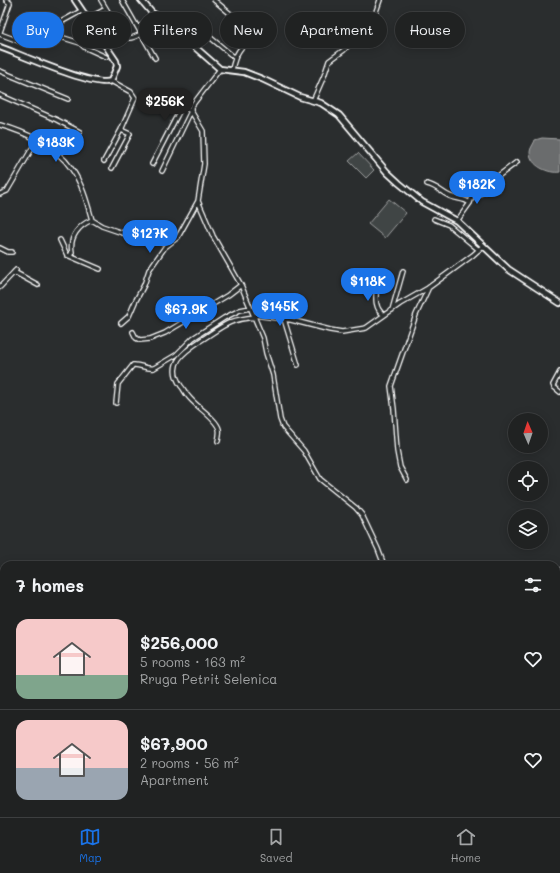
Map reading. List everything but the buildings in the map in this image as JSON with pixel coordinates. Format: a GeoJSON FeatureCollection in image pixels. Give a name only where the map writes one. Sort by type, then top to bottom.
{"type":"FeatureCollection","features":[{"type":"Feature","properties":{"kind":"street"},"geometry":{"type":"LineString","coordinates":[[6,0],[10,4],[0,33],[12,38]]}},
{"type":"Feature","properties":{"kind":"street"},"geometry":{"type":"LineString","coordinates":[[64,20],[81,11],[75,0]]}},
{"type":"Feature","properties":{"kind":"street"},"geometry":{"type":"LineString","coordinates":[[101,0],[122,36],[130,39],[139,35]]}},
{"type":"Feature","properties":{"kind":"street"},"geometry":{"type":"LineString","coordinates":[[122,0],[138,28]]}},
{"type":"Feature","properties":{"kind":"street"},"geometry":{"type":"LineString","coordinates":[[141,0],[152,12]]}},
{"type":"Feature","properties":{"kind":"street"},"geometry":{"type":"LineString","coordinates":[[214,0],[239,20],[248,30],[250,41],[245,44],[235,58],[232,70]]}},
{"type":"Feature","properties":{"kind":"street"},"geometry":{"type":"LineString","coordinates":[[376,12],[380,0]]}},
{"type":"Feature","properties":{"kind":"street"},"geometry":{"type":"LineString","coordinates":[[100,12],[106,9]]}},
{"type":"Feature","properties":{"kind":"street"},"geometry":{"type":"LineString","coordinates":[[64,38],[80,43],[84,47],[106,57]]}},
{"type":"Feature","properties":{"kind":"street"},"geometry":{"type":"LineString","coordinates":[[212,38],[235,58]]}},
{"type":"Feature","properties":{"kind":"street"},"geometry":{"type":"LineString","coordinates":[[0,47],[77,76],[106,82],[112,81],[135,96],[121,130],[104,161]]}},
{"type":"Feature","properties":{"kind":"street"},"geometry":{"type":"LineString","coordinates":[[107,48],[117,62],[112,81]]}},
{"type":"Feature","properties":{"kind":"street"},"geometry":{"type":"LineString","coordinates":[[149,48],[155,58]]}},
{"type":"Feature","properties":{"kind":"street"},"geometry":{"type":"LineString","coordinates":[[196,48],[220,69],[244,72],[300,97],[321,103],[339,115],[387,172],[411,193],[433,209],[457,221],[481,248]]}},
{"type":"Feature","properties":{"kind":"street"},"geometry":{"type":"LineString","coordinates":[[313,101],[329,62],[346,48]]}},
{"type":"Feature","properties":{"kind":"street"},"geometry":{"type":"LineString","coordinates":[[162,171],[192,106],[220,69]]}},
{"type":"Feature","properties":{"kind":"street"},"geometry":{"type":"LineString","coordinates":[[0,71],[68,100]]}},
{"type":"Feature","properties":{"kind":"street"},"geometry":{"type":"LineString","coordinates":[[0,95],[57,120],[80,132]]}},
{"type":"Feature","properties":{"kind":"street"},"geometry":{"type":"LineString","coordinates":[[121,323],[129,316],[149,270],[165,247],[178,237],[198,201],[204,164],[203,132],[191,111],[184,107],[181,108],[152,164]]}},
{"type":"Feature","properties":{"kind":"street"},"geometry":{"type":"LineString","coordinates":[[0,125],[37,140],[59,155],[72,169],[83,190],[92,220],[102,226],[146,241],[170,243]]}},
{"type":"Feature","properties":{"kind":"street"},"geometry":{"type":"LineString","coordinates":[[112,168],[130,134],[121,130]]}},
{"type":"Feature","properties":{"kind":"street"},"geometry":{"type":"LineString","coordinates":[[0,194],[7,191],[37,140]]}},
{"type":"Feature","properties":{"kind":"street"},"geometry":{"type":"LineString","coordinates":[[457,221],[470,203],[474,194],[517,162]]}},
{"type":"Feature","properties":{"kind":"street"},"geometry":{"type":"LineString","coordinates":[[427,184],[434,185],[450,196],[470,203]]}},
{"type":"Feature","properties":{"kind":"street"},"geometry":{"type":"LineString","coordinates":[[472,197],[486,191],[498,189]]}},
{"type":"Feature","properties":{"kind":"street"},"geometry":{"type":"LineString","coordinates":[[198,201],[213,236],[241,285],[250,308],[255,316],[265,343],[283,427],[304,451],[320,479],[356,508],[362,515],[382,561]]}},
{"type":"Feature","properties":{"kind":"street"},"geometry":{"type":"LineString","coordinates":[[434,219],[449,225],[508,269],[560,303]]}},
{"type":"Feature","properties":{"kind":"street"},"geometry":{"type":"LineString","coordinates":[[70,256],[72,252],[71,244],[77,229],[92,220]]}},
{"type":"Feature","properties":{"kind":"street"},"geometry":{"type":"LineString","coordinates":[[60,240],[67,255],[100,269]]}},
{"type":"Feature","properties":{"kind":"street"},"geometry":{"type":"LineString","coordinates":[[0,248],[8,252],[12,252]]}},
{"type":"Feature","properties":{"kind":"street"},"geometry":{"type":"LineString","coordinates":[[218,441],[220,433],[217,425],[188,396],[175,375],[175,365],[177,361],[189,349],[221,326],[238,319],[255,316],[284,319],[342,332],[366,328],[428,288],[481,248]]}},
{"type":"Feature","properties":{"kind":"street"},"geometry":{"type":"LineString","coordinates":[[0,287],[15,271],[38,285]]}},
{"type":"Feature","properties":{"kind":"street"},"geometry":{"type":"LineString","coordinates":[[392,310],[403,271]]}},
{"type":"Feature","properties":{"kind":"street"},"geometry":{"type":"LineString","coordinates":[[377,279],[376,305],[380,312],[384,315]]}},
{"type":"Feature","properties":{"kind":"street"},"geometry":{"type":"LineString","coordinates":[[133,332],[136,338],[140,340],[157,337],[209,307],[241,285]]}},
{"type":"Feature","properties":{"kind":"street"},"geometry":{"type":"LineString","coordinates":[[407,480],[400,467],[398,456],[391,386],[416,315],[428,288]]}},
{"type":"Feature","properties":{"kind":"street"},"geometry":{"type":"LineString","coordinates":[[116,403],[118,384],[133,365],[153,369],[176,355],[190,341],[224,318],[240,310],[250,308]]}},
{"type":"Feature","properties":{"kind":"street"},"geometry":{"type":"LineString","coordinates":[[284,319],[298,365]]}},
{"type":"Feature","properties":{"kind":"street"},"geometry":{"type":"LineString","coordinates":[[560,373],[553,385],[560,392]]}},
{"type":"Feature","properties":{"kind":"shaded area"},"geometry":{"type":"Polygon","coordinates":[[[542,138],[560,139],[560,172],[551,172],[541,168],[533,161],[530,152],[531,149],[535,140],[542,138]]]}},
{"type":"Feature","properties":{"kind":"shaded area"},"geometry":{"type":"Polygon","coordinates":[[[358,153],[374,170],[366,178],[349,161],[358,153]]]}},
{"type":"Feature","properties":{"kind":"shaded area"},"geometry":{"type":"Polygon","coordinates":[[[389,199],[406,213],[385,238],[368,224],[389,199]]]}}]}
